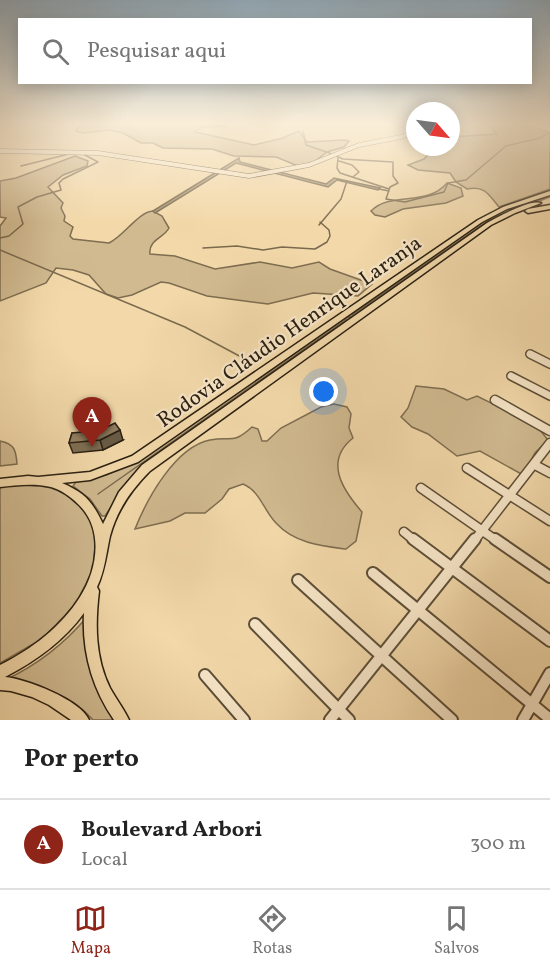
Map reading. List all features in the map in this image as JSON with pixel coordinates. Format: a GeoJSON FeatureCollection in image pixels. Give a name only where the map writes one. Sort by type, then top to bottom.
{"type":"FeatureCollection","features":[{"type":"Feature","properties":{"kind":"main road","name":"Rodovia Cláudio Henrique Laranja"},"geometry":{"type":"LineString","coordinates":[[0,483],[90,476],[135,459],[480,221],[505,208],[550,193]]}},
{"type":"Feature","properties":{"kind":"main road","name":"Rodovia Cláudio Henrique Laranja"},"geometry":{"type":"LineString","coordinates":[[96,578],[109,520],[118,502],[146,468],[483,228],[513,212],[550,199]]}},
{"type":"Feature","properties":{"kind":"main road"},"geometry":{"type":"LineString","coordinates":[[483,228],[511,215],[550,207]]}},
{"type":"Feature","properties":{"kind":"main road"},"geometry":{"type":"LineString","coordinates":[[42,480],[65,487],[89,505],[99,525],[102,549]]}},
{"type":"Feature","properties":{"kind":"main road"},"geometry":{"type":"LineString","coordinates":[[0,672],[34,653],[55,637],[80,608],[96,578]]}},
{"type":"Feature","properties":{"kind":"main road"},"geometry":{"type":"LineString","coordinates":[[96,578],[90,616],[92,658],[107,698],[122,720]]}},
{"type":"Feature","properties":{"kind":"main road"},"geometry":{"type":"LineString","coordinates":[[0,683],[46,696],[82,720]]}},
{"type":"Feature","properties":{"kind":"street"},"geometry":{"type":"LineString","coordinates":[[121,157],[249,176],[300,167],[328,157]]}},
{"type":"Feature","properties":{"kind":"street"},"geometry":{"type":"LineString","coordinates":[[530,354],[550,364]]}},
{"type":"Feature","properties":{"kind":"street"},"geometry":{"type":"LineString","coordinates":[[511,376],[550,396]]}},
{"type":"Feature","properties":{"kind":"street"},"geometry":{"type":"LineString","coordinates":[[495,400],[550,431]]}},
{"type":"Feature","properties":{"kind":"street"},"geometry":{"type":"LineString","coordinates":[[330,720],[535,465],[550,443]]}},
{"type":"Feature","properties":{"kind":"street"},"geometry":{"type":"LineString","coordinates":[[535,465],[550,473]]}},
{"type":"Feature","properties":{"kind":"street"},"geometry":{"type":"LineString","coordinates":[[467,468],[550,521]]}},
{"type":"Feature","properties":{"kind":"street"},"geometry":{"type":"LineString","coordinates":[[421,488],[550,577]]}},
{"type":"Feature","properties":{"kind":"street"},"geometry":{"type":"LineString","coordinates":[[404,532],[550,641]]}},
{"type":"Feature","properties":{"kind":"street"},"geometry":{"type":"LineString","coordinates":[[373,573],[550,720]]}},
{"type":"Feature","properties":{"kind":"street"},"geometry":{"type":"LineString","coordinates":[[298,580],[452,720]]}},
{"type":"Feature","properties":{"kind":"street"},"geometry":{"type":"LineString","coordinates":[[255,624],[349,720]]}},
{"type":"Feature","properties":{"kind":"street"},"geometry":{"type":"LineString","coordinates":[[523,720],[550,673]]}},
{"type":"Feature","properties":{"kind":"street"},"geometry":{"type":"LineString","coordinates":[[205,675],[244,720]]}},
{"type":"Feature","properties":{"kind":"shaded area"},"geometry":{"type":"Polygon","coordinates":[[[73,157],[88,161],[87,166],[63,175],[48,187],[63,203],[61,208],[65,216],[64,221],[73,227],[70,236],[73,239],[109,243],[142,215],[153,211],[162,216],[169,228],[151,245],[150,254],[175,256],[215,269],[260,262],[292,268],[319,262],[330,269],[372,284],[358,296],[313,293],[268,304],[207,296],[161,282],[132,295],[118,298],[106,294],[89,275],[56,268],[46,283],[0,301],[0,226],[6,218],[0,217],[0,181],[16,178],[73,157]]]}},
{"type":"Feature","properties":{"kind":"shaded area"},"geometry":{"type":"Polygon","coordinates":[[[259,157],[321,157],[314,162],[298,166],[276,157],[259,157]]]}},
{"type":"Feature","properties":{"kind":"shaded area"},"geometry":{"type":"Polygon","coordinates":[[[426,157],[550,157],[550,189],[499,207],[486,192],[478,188],[467,189],[456,182],[450,173],[418,170],[408,165],[426,157]]]}},
{"type":"Feature","properties":{"kind":"shaded area"},"geometry":{"type":"Polygon","coordinates":[[[239,158],[240,162],[326,184],[334,178],[380,188],[378,190],[337,180],[328,187],[236,163],[155,213],[153,211],[239,158]]]}},
{"type":"Feature","properties":{"kind":"shaded area"},"geometry":{"type":"Polygon","coordinates":[[[447,183],[461,188],[463,196],[446,203],[403,209],[385,217],[375,215],[371,211],[388,202],[430,195],[447,183]]]}},
{"type":"Feature","properties":{"kind":"shaded area"},"geometry":{"type":"Polygon","coordinates":[[[550,194],[550,197],[505,214],[353,318],[348,315],[488,218],[513,206],[550,194]]]}},
{"type":"Feature","properties":{"kind":"shaded area"},"geometry":{"type":"Polygon","coordinates":[[[346,316],[352,319],[129,480],[105,516],[102,516],[90,499],[73,486],[76,482],[106,475],[131,464],[346,316]]]}},
{"type":"Feature","properties":{"kind":"shaded area"},"geometry":{"type":"Polygon","coordinates":[[[416,386],[444,389],[467,400],[477,396],[536,425],[548,440],[535,453],[523,475],[480,451],[457,456],[428,434],[412,427],[401,417],[408,408],[416,386]]]}},
{"type":"Feature","properties":{"kind":"shaded area"},"geometry":{"type":"Polygon","coordinates":[[[334,404],[347,407],[351,414],[349,428],[353,438],[339,456],[339,475],[348,494],[362,512],[356,541],[346,549],[318,545],[299,539],[283,530],[254,491],[243,484],[229,489],[222,499],[205,513],[185,513],[170,521],[135,529],[147,503],[164,476],[174,463],[197,445],[210,440],[236,438],[252,427],[258,429],[262,441],[267,441],[281,428],[321,407],[334,404]]]}},
{"type":"Feature","properties":{"kind":"shaded area"},"geometry":{"type":"Polygon","coordinates":[[[0,441],[9,444],[14,449],[17,464],[0,466],[0,441]]]}},
{"type":"Feature","properties":{"kind":"shaded area"},"geometry":{"type":"Polygon","coordinates":[[[15,484],[40,484],[63,490],[89,513],[97,542],[94,568],[75,605],[42,639],[0,663],[0,487],[15,484]]]}},
{"type":"Feature","properties":{"kind":"shaded area"},"geometry":{"type":"Polygon","coordinates":[[[87,617],[87,646],[91,671],[114,720],[93,720],[74,703],[54,692],[7,679],[50,653],[87,617]]]}},
{"type":"Feature","properties":{"kind":"building"},"geometry":{"type":"Polygon","coordinates":[[[115,423],[120,430],[100,440],[69,443],[72,433],[101,430],[115,423]]]}},
{"type":"Feature","properties":{"kind":"waterway"},"geometry":{"type":"LineString","coordinates":[[21,166],[59,157]]}},
{"type":"Feature","properties":{"kind":"waterway"},"geometry":{"type":"LineString","coordinates":[[0,238],[9,236],[23,224],[18,207],[37,197],[61,190],[59,183],[63,179],[98,162],[88,157]]}},
{"type":"Feature","properties":{"kind":"waterway"},"geometry":{"type":"LineString","coordinates":[[337,157],[343,159],[393,162],[393,176],[398,183],[390,187],[389,191]]}},
{"type":"Feature","properties":{"kind":"waterway"},"geometry":{"type":"LineString","coordinates":[[389,191],[386,199],[405,202],[444,192],[448,183],[466,180],[494,157]]}},
{"type":"Feature","properties":{"kind":"waterway"},"geometry":{"type":"LineString","coordinates":[[338,158],[337,168],[340,173],[389,189]]}},
{"type":"Feature","properties":{"kind":"waterway"},"geometry":{"type":"LineString","coordinates":[[339,161],[352,165],[359,172],[354,176]]}},
{"type":"Feature","properties":{"kind":"waterway"},"geometry":{"type":"LineString","coordinates":[[321,223],[341,199],[347,181]]}},
{"type":"Feature","properties":{"kind":"waterway"},"geometry":{"type":"LineString","coordinates":[[379,189],[389,191]]}},
{"type":"Feature","properties":{"kind":"waterway"},"geometry":{"type":"LineString","coordinates":[[352,315],[492,218],[550,196]]}},
{"type":"Feature","properties":{"kind":"waterway"},"geometry":{"type":"LineString","coordinates":[[203,248],[237,246],[263,250],[282,247],[315,249],[327,242],[330,236],[329,230],[321,223]]}},
{"type":"Feature","properties":{"kind":"waterway"},"geometry":{"type":"LineString","coordinates":[[0,250],[185,327],[245,359]]}},
{"type":"Feature","properties":{"kind":"waterway"},"geometry":{"type":"LineString","coordinates":[[98,494],[347,319]]}},
{"type":"Feature","properties":{"kind":"place","name":"Boulevard Arbori"},"geometry":{"type":"Point","coordinates":[92,447]}}]}
